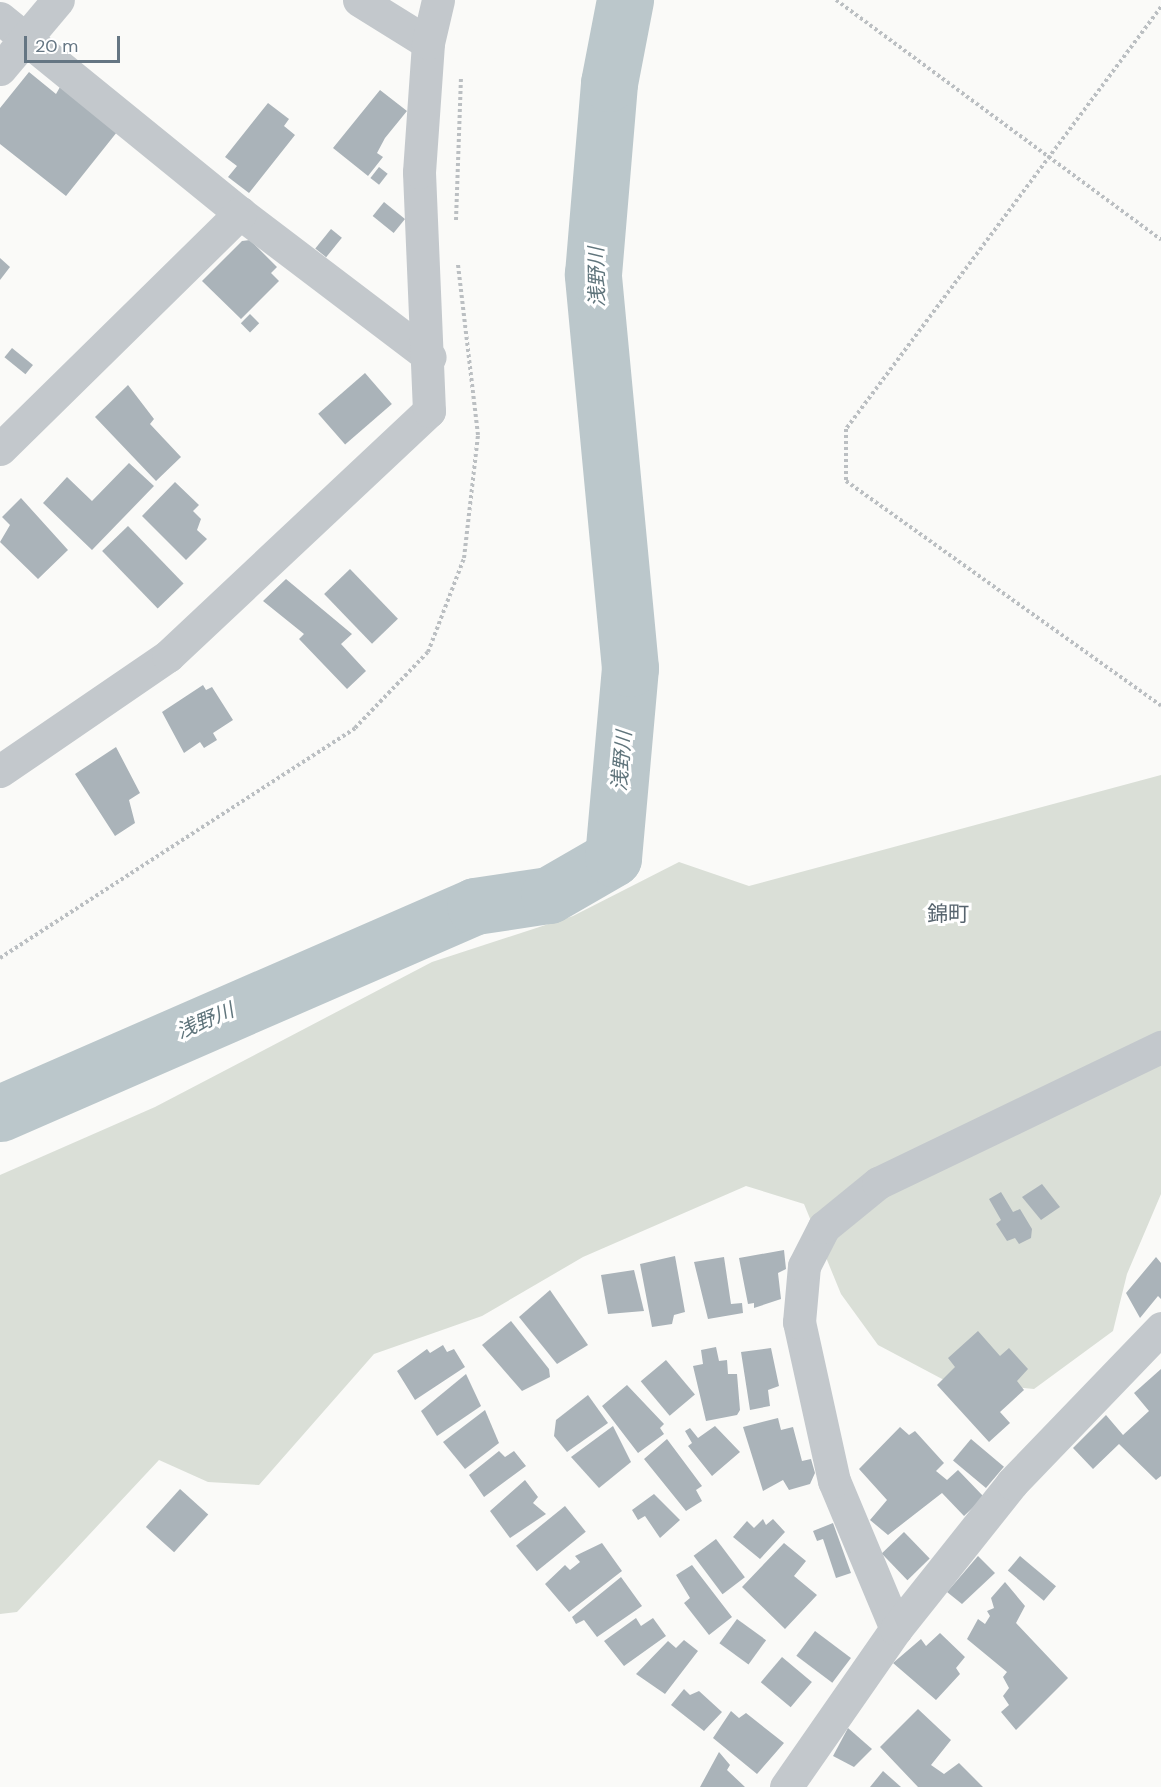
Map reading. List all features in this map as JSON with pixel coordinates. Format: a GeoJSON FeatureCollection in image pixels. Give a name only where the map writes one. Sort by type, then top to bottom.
{"type":"FeatureCollection","features":[{"type":"Feature","properties":{"kind":"street"},"geometry":{"type":"LineString","coordinates":[[0,69],[58,0]]}},
{"type":"Feature","properties":{"kind":"street"},"geometry":{"type":"LineString","coordinates":[[359,0],[428,42]]}},
{"type":"Feature","properties":{"kind":"street"},"geometry":{"type":"LineString","coordinates":[[0,771],[168,656],[429,411],[430,357],[419,172],[428,42],[438,0]]}},
{"type":"Feature","properties":{"kind":"street"},"geometry":{"type":"LineString","coordinates":[[0,18],[240,213],[430,357]]}},
{"type":"Feature","properties":{"kind":"street"},"geometry":{"type":"LineString","coordinates":[[0,450],[240,213]]}},
{"type":"Feature","properties":{"kind":"street"},"geometry":{"type":"LineString","coordinates":[[896,1629],[834,1481],[799,1322],[804,1266],[824,1227],[878,1183],[1161,1047]]}},
{"type":"Feature","properties":{"kind":"street"},"geometry":{"type":"LineString","coordinates":[[786,1787],[896,1629],[1012,1483],[1161,1328]]}},
{"type":"Feature","properties":{"kind":"path"},"geometry":{"type":"LineString","coordinates":[[836,0],[1161,240]]}},
{"type":"Feature","properties":{"kind":"path"},"geometry":{"type":"LineString","coordinates":[[1161,7],[846,429],[846,481],[1161,706]]}},
{"type":"Feature","properties":{"kind":"path"},"geometry":{"type":"LineString","coordinates":[[456,229],[462,63]]}},
{"type":"Feature","properties":{"kind":"path"},"geometry":{"type":"LineString","coordinates":[[0,958],[355,728],[428,652],[464,558],[478,435],[457,252]]}},
{"type":"Feature","properties":{"kind":"shaded area"},"geometry":{"type":"Polygon","coordinates":[[[1161,775],[1161,1194],[1127,1274],[1113,1331],[1034,1389],[944,1380],[878,1345],[841,1294],[804,1204],[746,1186],[583,1257],[482,1316],[374,1354],[259,1485],[208,1482],[159,1460],[17,1612],[0,1614],[0,1175],[155,1107],[432,962],[573,916],[679,862],[749,886],[1161,775]]]}},
{"type":"Feature","properties":{"kind":"building"},"geometry":{"type":"Polygon","coordinates":[[[29,72],[56,94],[60,87],[117,132],[66,196],[0,144],[0,108],[29,72]]]}},
{"type":"Feature","properties":{"kind":"building"},"geometry":{"type":"Polygon","coordinates":[[[380,90],[407,111],[385,138],[377,153],[383,157],[368,176],[333,148],[380,90]]]}},
{"type":"Feature","properties":{"kind":"building"},"geometry":{"type":"Polygon","coordinates":[[[268,103],[289,119],[284,126],[295,135],[249,193],[228,177],[237,166],[225,157],[268,103]]]}},
{"type":"Feature","properties":{"kind":"building"},"geometry":{"type":"Polygon","coordinates":[[[379,167],[388,174],[379,185],[370,178],[379,167]]]}},
{"type":"Feature","properties":{"kind":"building"},"geometry":{"type":"Polygon","coordinates":[[[384,202],[405,219],[394,233],[373,216],[384,202]]]}},
{"type":"Feature","properties":{"kind":"building"},"geometry":{"type":"Polygon","coordinates":[[[331,229],[342,238],[326,257],[315,248],[331,229]]]}},
{"type":"Feature","properties":{"kind":"building"},"geometry":{"type":"Polygon","coordinates":[[[250,240],[277,267],[271,273],[279,281],[241,319],[202,281],[242,241],[250,240]]]}},
{"type":"Feature","properties":{"kind":"building"},"geometry":{"type":"Polygon","coordinates":[[[0,258],[10,267],[0,280],[0,258]]]}},
{"type":"Feature","properties":{"kind":"building"},"geometry":{"type":"Polygon","coordinates":[[[250,314],[259,323],[250,332],[241,323],[250,314]]]}},
{"type":"Feature","properties":{"kind":"building"},"geometry":{"type":"Polygon","coordinates":[[[12,348],[33,365],[25,374],[4,357],[12,348]]]}},
{"type":"Feature","properties":{"kind":"building"},"geometry":{"type":"Polygon","coordinates":[[[365,373],[392,404],[345,445],[318,414],[365,373]]]}},
{"type":"Feature","properties":{"kind":"building"},"geometry":{"type":"Polygon","coordinates":[[[128,385],[154,419],[150,424],[181,457],[156,481],[95,417],[128,385]]]}},
{"type":"Feature","properties":{"kind":"building"},"geometry":{"type":"Polygon","coordinates":[[[129,463],[154,486],[92,550],[43,503],[67,477],[92,501],[129,463]]]}},
{"type":"Feature","properties":{"kind":"building"},"geometry":{"type":"Polygon","coordinates":[[[175,482],[199,505],[193,511],[201,519],[197,530],[207,539],[186,560],[142,516],[175,482]]]}},
{"type":"Feature","properties":{"kind":"building"},"geometry":{"type":"Polygon","coordinates":[[[21,498],[68,550],[38,579],[0,542],[10,525],[2,517],[21,498]]]}},
{"type":"Feature","properties":{"kind":"building"},"geometry":{"type":"Polygon","coordinates":[[[128,526],[184,584],[158,609],[102,551],[128,526]]]}},
{"type":"Feature","properties":{"kind":"building"},"geometry":{"type":"Polygon","coordinates":[[[350,569],[398,619],[372,644],[324,594],[350,569]]]}},
{"type":"Feature","properties":{"kind":"building"},"geometry":{"type":"Polygon","coordinates":[[[286,579],[352,634],[341,644],[366,671],[347,689],[299,639],[304,634],[263,601],[286,579]]]}},
{"type":"Feature","properties":{"kind":"building"},"geometry":{"type":"Polygon","coordinates":[[[203,685],[206,690],[212,687],[233,720],[213,733],[217,740],[204,748],[200,742],[184,753],[162,712],[203,685]]]}},
{"type":"Feature","properties":{"kind":"building"},"geometry":{"type":"Polygon","coordinates":[[[116,747],[140,793],[129,800],[135,823],[115,836],[75,774],[116,747]]]}},
{"type":"Feature","properties":{"kind":"building"},"geometry":{"type":"Polygon","coordinates":[[[1042,1184],[1060,1207],[1041,1220],[1022,1197],[1042,1184]]]}},
{"type":"Feature","properties":{"kind":"building"},"geometry":{"type":"Polygon","coordinates":[[[1001,1192],[1013,1212],[1020,1209],[1032,1229],[1031,1238],[1019,1244],[1015,1238],[1007,1241],[996,1224],[1001,1220],[989,1199],[1001,1192]]]}},
{"type":"Feature","properties":{"kind":"building"},"geometry":{"type":"Polygon","coordinates":[[[784,1250],[786,1269],[778,1273],[781,1299],[754,1308],[754,1303],[748,1304],[739,1258],[784,1250]]]}},
{"type":"Feature","properties":{"kind":"building"},"geometry":{"type":"Polygon","coordinates":[[[675,1256],[685,1312],[674,1315],[672,1324],[652,1327],[640,1264],[675,1256]]]}},
{"type":"Feature","properties":{"kind":"building"},"geometry":{"type":"Polygon","coordinates":[[[724,1257],[731,1304],[742,1303],[743,1313],[708,1319],[694,1262],[724,1257]]]}},
{"type":"Feature","properties":{"kind":"building"},"geometry":{"type":"Polygon","coordinates":[[[1156,1257],[1161,1263],[1161,1299],[1158,1296],[1140,1318],[1126,1293],[1156,1257]]]}},
{"type":"Feature","properties":{"kind":"building"},"geometry":{"type":"Polygon","coordinates":[[[634,1270],[644,1311],[608,1314],[601,1275],[634,1270]]]}},
{"type":"Feature","properties":{"kind":"building"},"geometry":{"type":"Polygon","coordinates":[[[550,1290],[588,1345],[557,1364],[519,1317],[550,1290]]]}},
{"type":"Feature","properties":{"kind":"building"},"geometry":{"type":"Polygon","coordinates":[[[511,1321],[549,1369],[550,1377],[522,1391],[482,1345],[511,1321]]]}},
{"type":"Feature","properties":{"kind":"building"},"geometry":{"type":"Polygon","coordinates":[[[978,1331],[1000,1356],[1009,1348],[1028,1369],[1017,1381],[1024,1390],[1000,1412],[1010,1423],[989,1442],[937,1385],[955,1367],[948,1358],[978,1331]]]}},
{"type":"Feature","properties":{"kind":"building"},"geometry":{"type":"Polygon","coordinates":[[[443,1345],[447,1352],[454,1349],[465,1367],[415,1400],[397,1371],[427,1349],[430,1353],[443,1345]]]}},
{"type":"Feature","properties":{"kind":"building"},"geometry":{"type":"Polygon","coordinates":[[[716,1347],[719,1361],[727,1360],[728,1374],[737,1374],[740,1410],[737,1415],[706,1421],[693,1366],[703,1364],[701,1350],[716,1347]]]}},
{"type":"Feature","properties":{"kind":"building"},"geometry":{"type":"Polygon","coordinates":[[[771,1348],[779,1386],[768,1390],[770,1406],[750,1410],[741,1352],[771,1348]]]}},
{"type":"Feature","properties":{"kind":"building"},"geometry":{"type":"Polygon","coordinates":[[[666,1360],[695,1394],[670,1416],[641,1381],[666,1360]]]}},
{"type":"Feature","properties":{"kind":"building"},"geometry":{"type":"Polygon","coordinates":[[[1161,1369],[1161,1476],[1156,1480],[1119,1444],[1093,1469],[1073,1448],[1106,1415],[1123,1435],[1149,1411],[1134,1393],[1161,1369]]]}},
{"type":"Feature","properties":{"kind":"building"},"geometry":{"type":"Polygon","coordinates":[[[466,1374],[481,1406],[437,1436],[421,1411],[466,1374]]]}},
{"type":"Feature","properties":{"kind":"building"},"geometry":{"type":"Polygon","coordinates":[[[627,1385],[664,1424],[660,1428],[664,1434],[638,1453],[602,1406],[627,1385]]]}},
{"type":"Feature","properties":{"kind":"building"},"geometry":{"type":"Polygon","coordinates":[[[588,1395],[608,1423],[567,1452],[554,1436],[556,1420],[588,1395]]]}},
{"type":"Feature","properties":{"kind":"building"},"geometry":{"type":"Polygon","coordinates":[[[485,1410],[499,1443],[465,1469],[443,1442],[485,1410]]]}},
{"type":"Feature","properties":{"kind":"building"},"geometry":{"type":"Polygon","coordinates":[[[778,1418],[781,1430],[793,1427],[802,1461],[811,1459],[815,1473],[810,1484],[789,1490],[783,1480],[763,1491],[743,1427],[778,1418]]]}},
{"type":"Feature","properties":{"kind":"building"},"geometry":{"type":"Polygon","coordinates":[[[613,1426],[631,1462],[599,1488],[571,1457],[613,1426]]]}},
{"type":"Feature","properties":{"kind":"building"},"geometry":{"type":"Polygon","coordinates":[[[715,1426],[740,1452],[712,1476],[688,1446],[692,1443],[685,1431],[690,1428],[698,1438],[715,1426]]]}},
{"type":"Feature","properties":{"kind":"building"},"geometry":{"type":"Polygon","coordinates":[[[900,1427],[909,1435],[915,1431],[944,1463],[936,1471],[947,1480],[958,1470],[984,1497],[964,1516],[942,1493],[888,1535],[870,1520],[887,1500],[859,1469],[900,1427]]]}},
{"type":"Feature","properties":{"kind":"building"},"geometry":{"type":"Polygon","coordinates":[[[667,1439],[702,1486],[696,1490],[702,1501],[686,1511],[644,1459],[667,1439]]]}},
{"type":"Feature","properties":{"kind":"building"},"geometry":{"type":"Polygon","coordinates":[[[971,1439],[1004,1467],[986,1488],[953,1460],[971,1439]]]}},
{"type":"Feature","properties":{"kind":"building"},"geometry":{"type":"Polygon","coordinates":[[[499,1451],[505,1457],[514,1451],[526,1466],[484,1497],[469,1475],[499,1451]]]}},
{"type":"Feature","properties":{"kind":"building"},"geometry":{"type":"Polygon","coordinates":[[[525,1480],[538,1497],[533,1503],[546,1514],[510,1538],[490,1511],[525,1480]]]}},
{"type":"Feature","properties":{"kind":"building"},"geometry":{"type":"Polygon","coordinates":[[[180,1489],[208,1514],[174,1552],[146,1527],[180,1489]]]}},
{"type":"Feature","properties":{"kind":"building"},"geometry":{"type":"Polygon","coordinates":[[[654,1494],[680,1520],[660,1538],[645,1516],[638,1520],[632,1510],[654,1494]]]}},
{"type":"Feature","properties":{"kind":"building"},"geometry":{"type":"Polygon","coordinates":[[[565,1506],[586,1532],[537,1571],[516,1546],[565,1506]]]}},
{"type":"Feature","properties":{"kind":"building"},"geometry":{"type":"Polygon","coordinates":[[[763,1519],[766,1525],[773,1519],[785,1532],[760,1559],[733,1537],[747,1521],[754,1528],[763,1519]]]}},
{"type":"Feature","properties":{"kind":"building"},"geometry":{"type":"Polygon","coordinates":[[[833,1523],[851,1573],[836,1578],[823,1539],[817,1541],[813,1531],[833,1523]]]}},
{"type":"Feature","properties":{"kind":"building"},"geometry":{"type":"Polygon","coordinates":[[[904,1532],[930,1559],[907,1580],[882,1554],[904,1532]]]}},
{"type":"Feature","properties":{"kind":"building"},"geometry":{"type":"Polygon","coordinates":[[[716,1539],[745,1577],[723,1594],[694,1556],[716,1539]]]}},
{"type":"Feature","properties":{"kind":"building"},"geometry":{"type":"Polygon","coordinates":[[[602,1543],[622,1571],[569,1612],[545,1584],[565,1565],[570,1570],[580,1562],[575,1556],[602,1543]]]}},
{"type":"Feature","properties":{"kind":"building"},"geometry":{"type":"Polygon","coordinates":[[[784,1543],[806,1561],[794,1576],[817,1595],[785,1629],[742,1587],[784,1543]]]}},
{"type":"Feature","properties":{"kind":"building"},"geometry":{"type":"Polygon","coordinates":[[[978,1556],[995,1573],[962,1604],[947,1592],[978,1556]]]}},
{"type":"Feature","properties":{"kind":"building"},"geometry":{"type":"Polygon","coordinates":[[[1020,1556],[1056,1586],[1044,1601],[1008,1571],[1020,1556]]]}},
{"type":"Feature","properties":{"kind":"building"},"geometry":{"type":"Polygon","coordinates":[[[692,1565],[732,1617],[709,1635],[684,1603],[690,1598],[676,1575],[692,1565]]]}},
{"type":"Feature","properties":{"kind":"building"},"geometry":{"type":"Polygon","coordinates":[[[621,1577],[642,1606],[597,1637],[584,1620],[576,1624],[572,1617],[621,1577]]]}},
{"type":"Feature","properties":{"kind":"building"},"geometry":{"type":"Polygon","coordinates":[[[1005,1582],[1025,1606],[1016,1623],[1068,1678],[1016,1730],[1001,1712],[1009,1705],[1003,1696],[1009,1688],[1003,1677],[1007,1672],[967,1639],[978,1619],[985,1624],[990,1616],[987,1611],[994,1608],[991,1598],[1005,1582]]]}},
{"type":"Feature","properties":{"kind":"building"},"geometry":{"type":"Polygon","coordinates":[[[636,1618],[641,1626],[653,1618],[666,1636],[624,1666],[604,1641],[636,1618]]]}},
{"type":"Feature","properties":{"kind":"building"},"geometry":{"type":"Polygon","coordinates":[[[737,1619],[766,1640],[748,1664],[719,1643],[737,1619]]]}},
{"type":"Feature","properties":{"kind":"building"},"geometry":{"type":"Polygon","coordinates":[[[815,1631],[851,1658],[832,1683],[796,1656],[815,1631]]]}},
{"type":"Feature","properties":{"kind":"building"},"geometry":{"type":"Polygon","coordinates":[[[940,1633],[965,1657],[956,1668],[960,1674],[936,1700],[893,1663],[921,1639],[926,1646],[940,1633]]]}},
{"type":"Feature","properties":{"kind":"building"},"geometry":{"type":"Polygon","coordinates":[[[684,1640],[698,1651],[665,1694],[636,1674],[668,1641],[676,1648],[684,1640]]]}},
{"type":"Feature","properties":{"kind":"building"},"geometry":{"type":"Polygon","coordinates":[[[782,1657],[812,1682],[791,1707],[761,1682],[782,1657]]]}},
{"type":"Feature","properties":{"kind":"building"},"geometry":{"type":"Polygon","coordinates":[[[684,1689],[690,1695],[699,1691],[722,1712],[704,1731],[671,1705],[684,1689]]]}},
{"type":"Feature","properties":{"kind":"building"},"geometry":{"type":"Polygon","coordinates":[[[918,1709],[951,1740],[931,1765],[944,1774],[959,1763],[983,1787],[918,1787],[880,1747],[918,1709]]]}},
{"type":"Feature","properties":{"kind":"building"},"geometry":{"type":"Polygon","coordinates":[[[731,1711],[739,1718],[746,1713],[784,1743],[757,1774],[713,1738],[731,1711]]]}},
{"type":"Feature","properties":{"kind":"building"},"geometry":{"type":"Polygon","coordinates":[[[848,1728],[872,1749],[854,1767],[833,1756],[848,1728]]]}},
{"type":"Feature","properties":{"kind":"building"},"geometry":{"type":"Polygon","coordinates":[[[719,1752],[730,1765],[727,1770],[745,1787],[700,1787],[719,1752]]]}},
{"type":"Feature","properties":{"kind":"building"},"geometry":{"type":"Polygon","coordinates":[[[883,1771],[901,1787],[870,1787],[883,1771]]]}},
{"type":"Feature","properties":{"kind":"waterway","name":"浅野川"},"geometry":{"type":"LineString","coordinates":[[0,1113],[475,906],[549,895],[613,858],[630,668],[593,274],[609,83],[625,0]]}},
{"type":"Feature","properties":{"kind":"district","name":"錦町"},"geometry":{"type":"Point","coordinates":[948,914]}}]}
